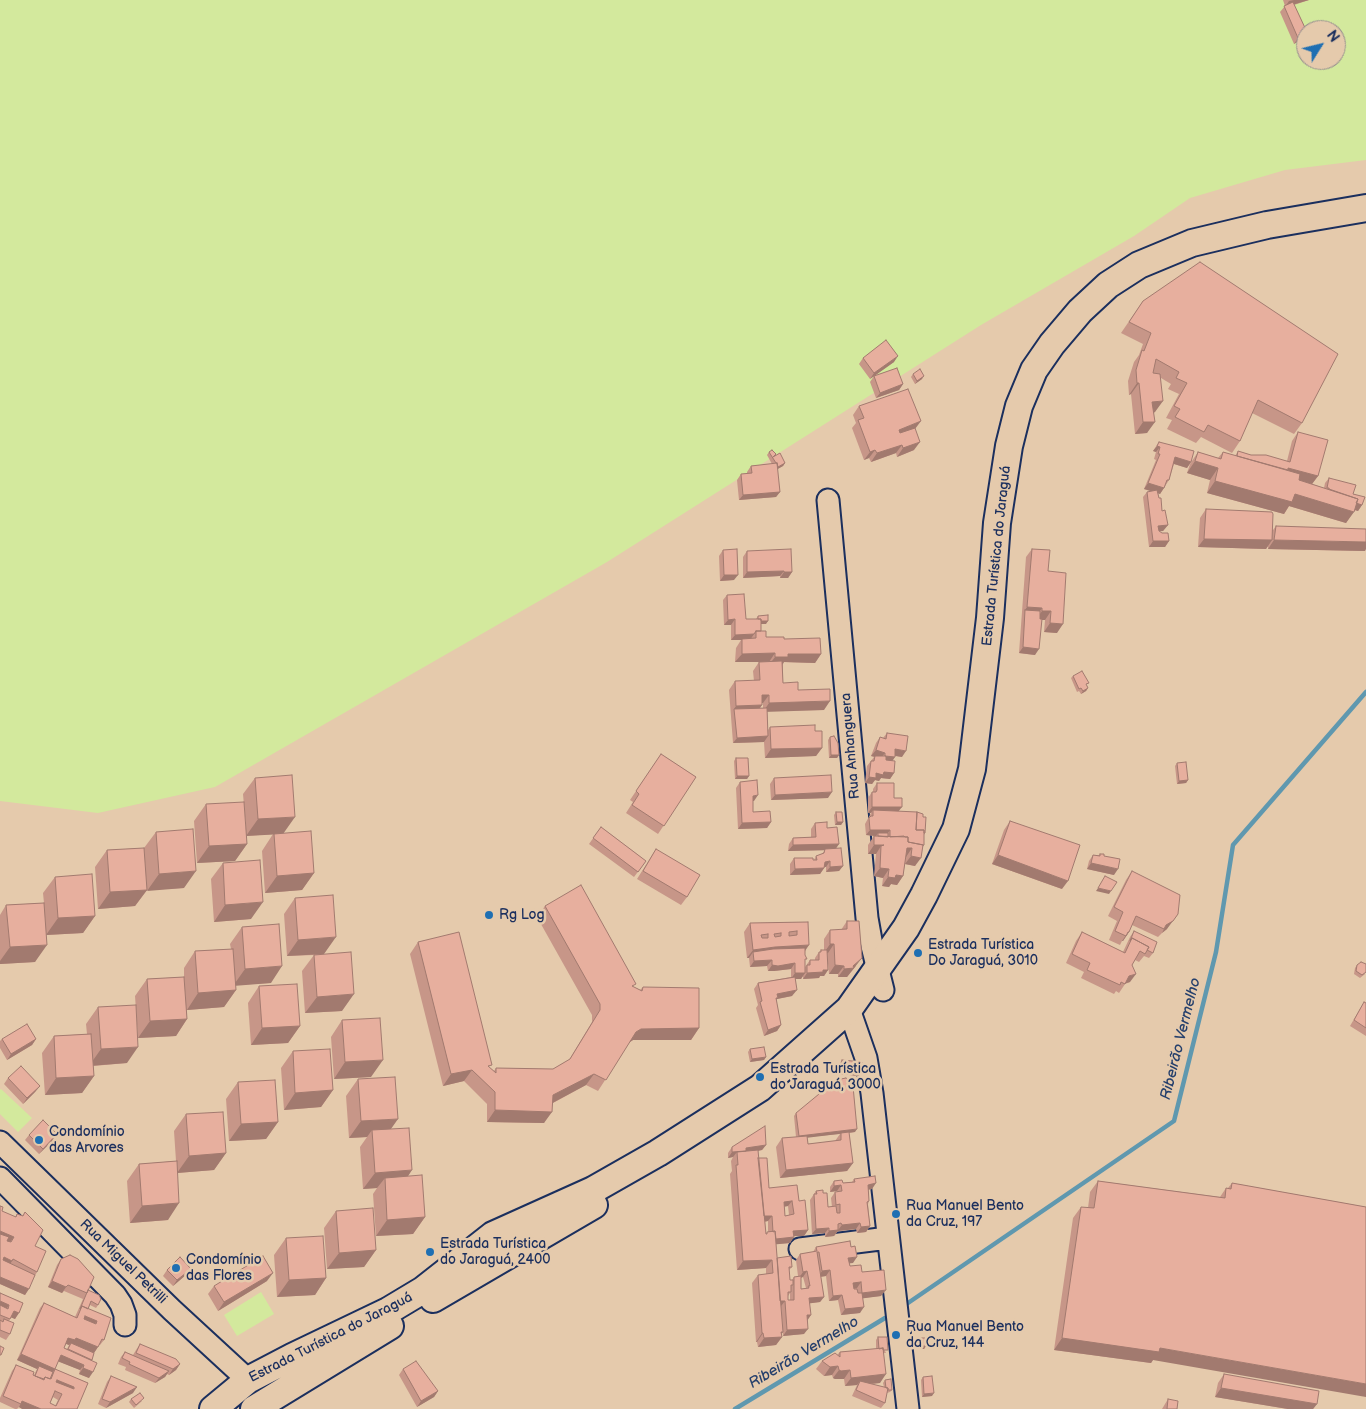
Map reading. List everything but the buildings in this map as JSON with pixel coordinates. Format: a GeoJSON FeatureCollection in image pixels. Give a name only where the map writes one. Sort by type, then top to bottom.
{"type":"FeatureCollection","features":[{"type":"Feature","properties":{"kind":"main road","name":"Estrada Turística do Jaraguá"},"geometry":{"type":"LineString","coordinates":[[254,1409],[445,1292],[711,1136],[784,1088],[816,1064],[927,920],[953,862],[957,843],[956,829],[972,769],[976,741],[990,618],[997,523],[1009,446],[1019,406],[1034,370],[1052,344],[1080,311],[1108,285],[1139,265],[1192,243],[1267,225],[1366,208]]}},
{"type":"Feature","properties":{"kind":"main road","name":"Estrada Turística do Jaraguá"},"geometry":{"type":"LineString","coordinates":[[213,1409],[248,1380],[388,1311],[423,1290],[493,1235],[593,1190],[658,1153],[760,1088],[852,1018]]}},
{"type":"Feature","properties":{"kind":"main road"},"geometry":{"type":"LineString","coordinates":[[493,1235],[501,1250],[502,1260]]}},
{"type":"Feature","properties":{"kind":"main road"},"geometry":{"type":"LineString","coordinates":[[248,1380],[276,1396]]}},
{"type":"Feature","properties":{"kind":"street","name":"Rua Anhanguera"},"geometry":{"type":"LineString","coordinates":[[828,500],[867,918],[880,980]]}},
{"type":"Feature","properties":{"kind":"street"},"geometry":{"type":"LineString","coordinates":[[852,1018],[866,1058],[872,1093],[908,1409]]}},
{"type":"Feature","properties":{"kind":"street","name":"Rua Miguel Petrilli"},"geometry":{"type":"LineString","coordinates":[[0,1142],[172,1310],[248,1380]]}},
{"type":"Feature","properties":{"kind":"street"},"geometry":{"type":"LineString","coordinates":[[0,1178],[115,1295],[125,1315],[125,1325]]}},
{"type":"Feature","properties":{"kind":"street"},"geometry":{"type":"LineString","coordinates":[[800,1249],[888,1238]]}},
{"type":"Feature","properties":{"kind":"green space"},"geometry":{"type":"Polygon","coordinates":[[[0,0],[1366,0],[1366,160],[1285,170],[1190,198],[1134,236],[981,325],[607,562],[215,787],[98,813],[0,801],[0,0]]]}},
{"type":"Feature","properties":{"kind":"green space"},"geometry":{"type":"Polygon","coordinates":[[[1,1089],[32,1118],[18,1132],[0,1114],[1,1089]]]}},
{"type":"Feature","properties":{"kind":"green space"},"geometry":{"type":"Polygon","coordinates":[[[261,1292],[274,1314],[237,1336],[224,1315],[261,1292]]]}},
{"type":"Feature","properties":{"kind":"waterway","name":"Ribeirão Vermelho"},"geometry":{"type":"LineString","coordinates":[[908,1303],[1174,1121],[1216,952],[1233,845],[1366,692]]}},
{"type":"Feature","properties":{"kind":"waterway","name":"Ribeirão Vermelho"},"geometry":{"type":"LineString","coordinates":[[735,1409],[885,1318]]}},
{"type":"Feature","properties":{"kind":"place","name":"Rg Log"},"geometry":{"type":"Point","coordinates":[489,915]}},
{"type":"Feature","properties":{"kind":"place","name":"Estrada Turística Do Jaraguá, 3010"},"geometry":{"type":"Point","coordinates":[918,953]}},
{"type":"Feature","properties":{"kind":"place","name":"Estrada Turística do Jaraguá, 3000"},"geometry":{"type":"Point","coordinates":[760,1077]}},
{"type":"Feature","properties":{"kind":"place","name":"Condomínio das Arvores"},"geometry":{"type":"Point","coordinates":[39,1140]}},
{"type":"Feature","properties":{"kind":"place","name":"Rua Manuel Bento da Cruz, 197"},"geometry":{"type":"Point","coordinates":[896,1214]}},
{"type":"Feature","properties":{"kind":"place","name":"Estrada Turística do Jaraguá, 2400"},"geometry":{"type":"Point","coordinates":[430,1252]}},
{"type":"Feature","properties":{"kind":"place","name":"Condomínio das Flores"},"geometry":{"type":"Point","coordinates":[176,1268]}},
{"type":"Feature","properties":{"kind":"place","name":"Rua Manuel Bento da Cruz, 144"},"geometry":{"type":"Point","coordinates":[896,1335]}}]}
